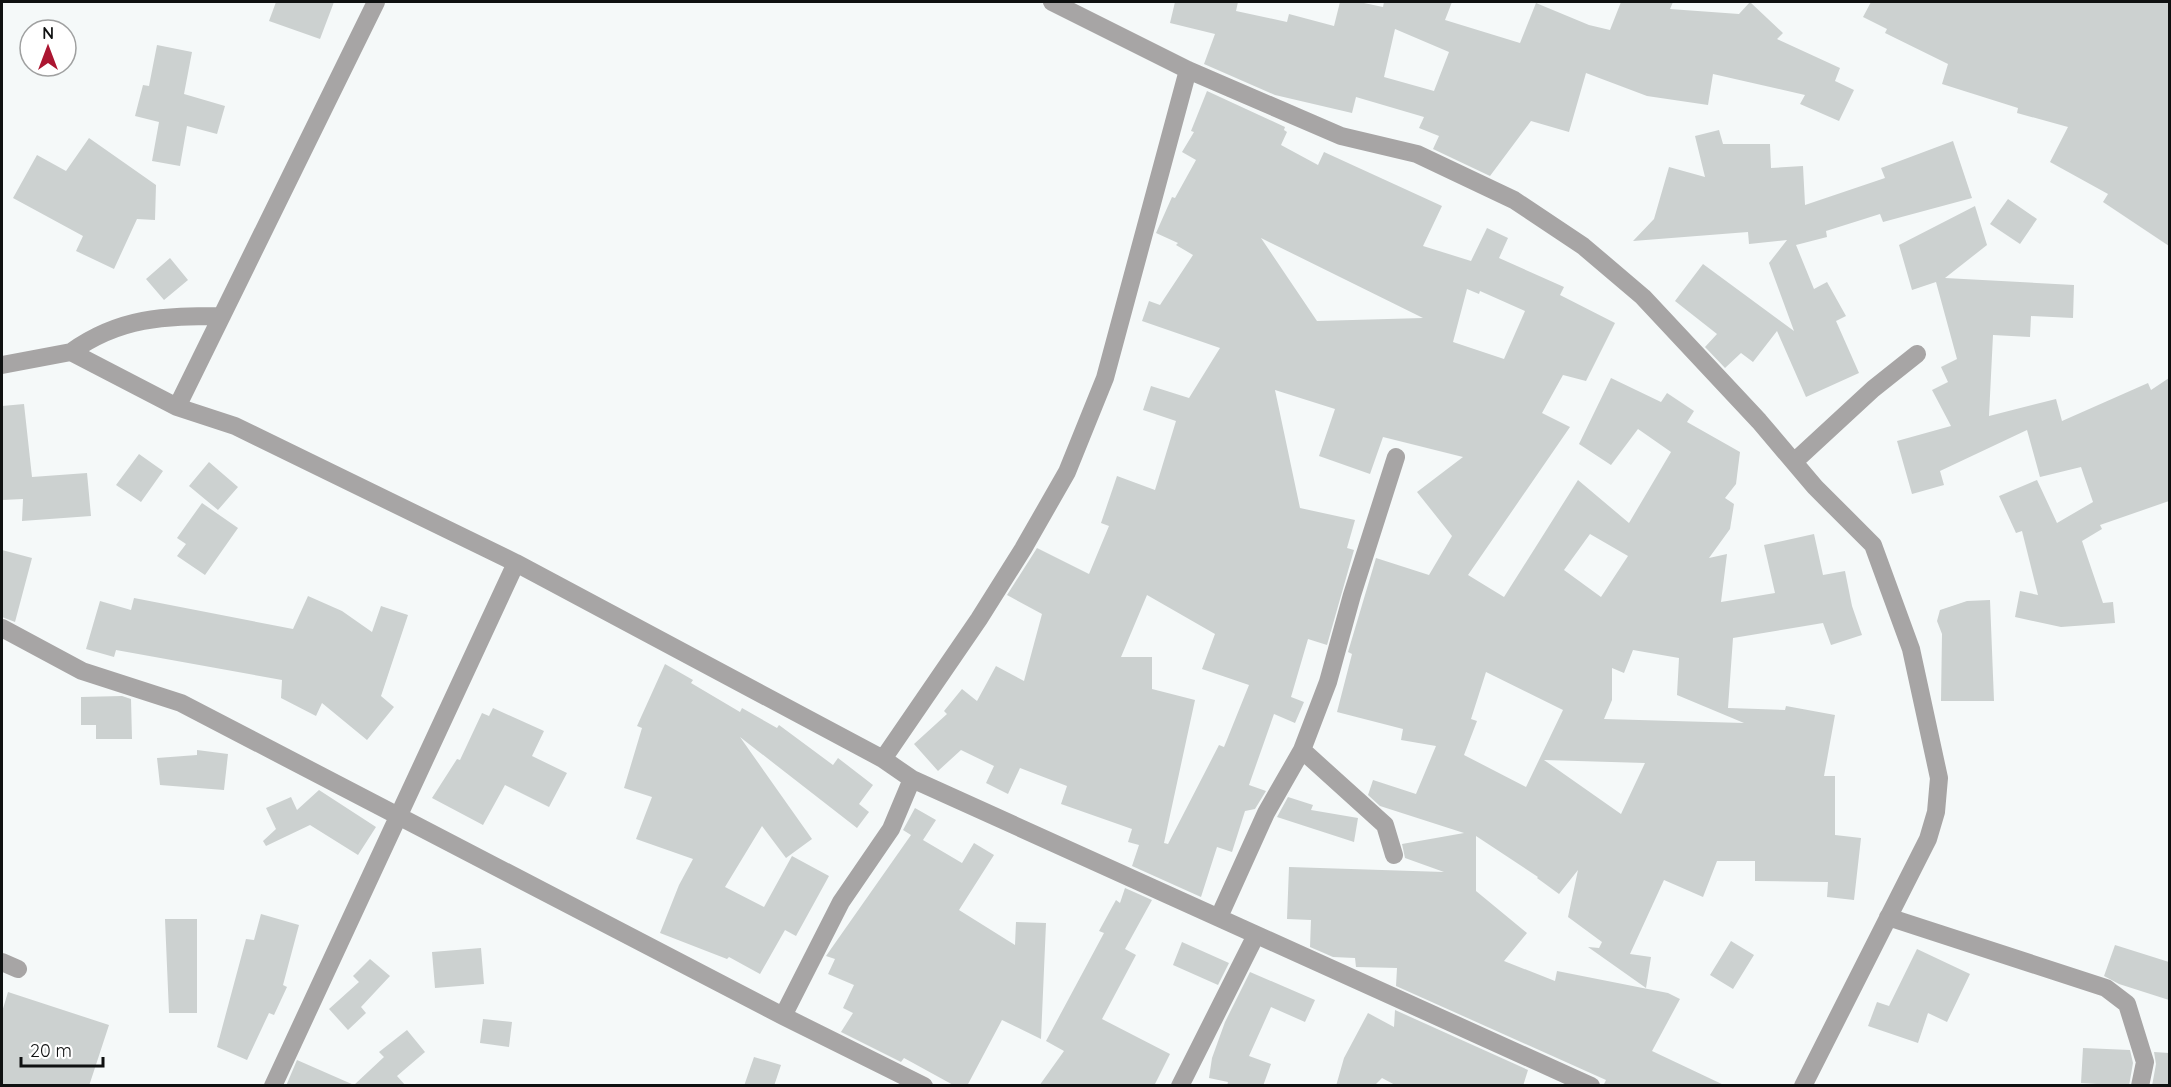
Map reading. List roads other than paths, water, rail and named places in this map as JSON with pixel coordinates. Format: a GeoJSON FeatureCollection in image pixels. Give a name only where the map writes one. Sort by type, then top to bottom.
{"type":"FeatureCollection","features":[{"type":"Feature","properties":{"kind":"street"},"geometry":{"type":"LineString","coordinates":[[177,407],[376,2]]}},
{"type":"Feature","properties":{"kind":"street"},"geometry":{"type":"LineString","coordinates":[[1052,2],[1188,70],[1341,136],[1417,154],[1514,200],[1583,246],[1643,297],[1795,461],[1815,487],[1873,545],[1911,649],[1939,778],[1936,812],[1928,839],[1803,1086]]}},
{"type":"Feature","properties":{"kind":"street"},"geometry":{"type":"LineString","coordinates":[[883,759],[920,708],[998,589],[1067,472],[1105,378],[1188,70]]}},
{"type":"Feature","properties":{"kind":"street"},"geometry":{"type":"LineString","coordinates":[[2,365],[71,352],[106,330],[132,322],[178,316],[222,316]]}},
{"type":"Feature","properties":{"kind":"street"},"geometry":{"type":"LineString","coordinates":[[71,352],[177,407],[235,426],[516,563],[883,759],[912,779],[1584,1084]]}},
{"type":"Feature","properties":{"kind":"street"},"geometry":{"type":"LineString","coordinates":[[1795,461],[1873,388],[1917,354]]}},
{"type":"Feature","properties":{"kind":"street"},"geometry":{"type":"LineString","coordinates":[[1219,917],[1266,813],[1302,750],[1328,682],[1352,595],[1396,457]]}},
{"type":"Feature","properties":{"kind":"street"},"geometry":{"type":"LineString","coordinates":[[273,1086],[516,563]]}},
{"type":"Feature","properties":{"kind":"street"},"geometry":{"type":"LineString","coordinates":[[2,628],[82,671],[181,703],[783,1016],[924,1086]]}},
{"type":"Feature","properties":{"kind":"street"},"geometry":{"type":"LineString","coordinates":[[1302,750],[1385,825],[1394,855]]}},
{"type":"Feature","properties":{"kind":"street"},"geometry":{"type":"LineString","coordinates":[[783,1016],[842,902],[891,829],[912,779]]}},
{"type":"Feature","properties":{"kind":"street"},"geometry":{"type":"LineString","coordinates":[[1888,917],[2106,988],[2127,1004],[2145,1062],[2140,1086]]}},
{"type":"Feature","properties":{"kind":"street"},"geometry":{"type":"LineString","coordinates":[[1180,1086],[1256,935]]}}]}
